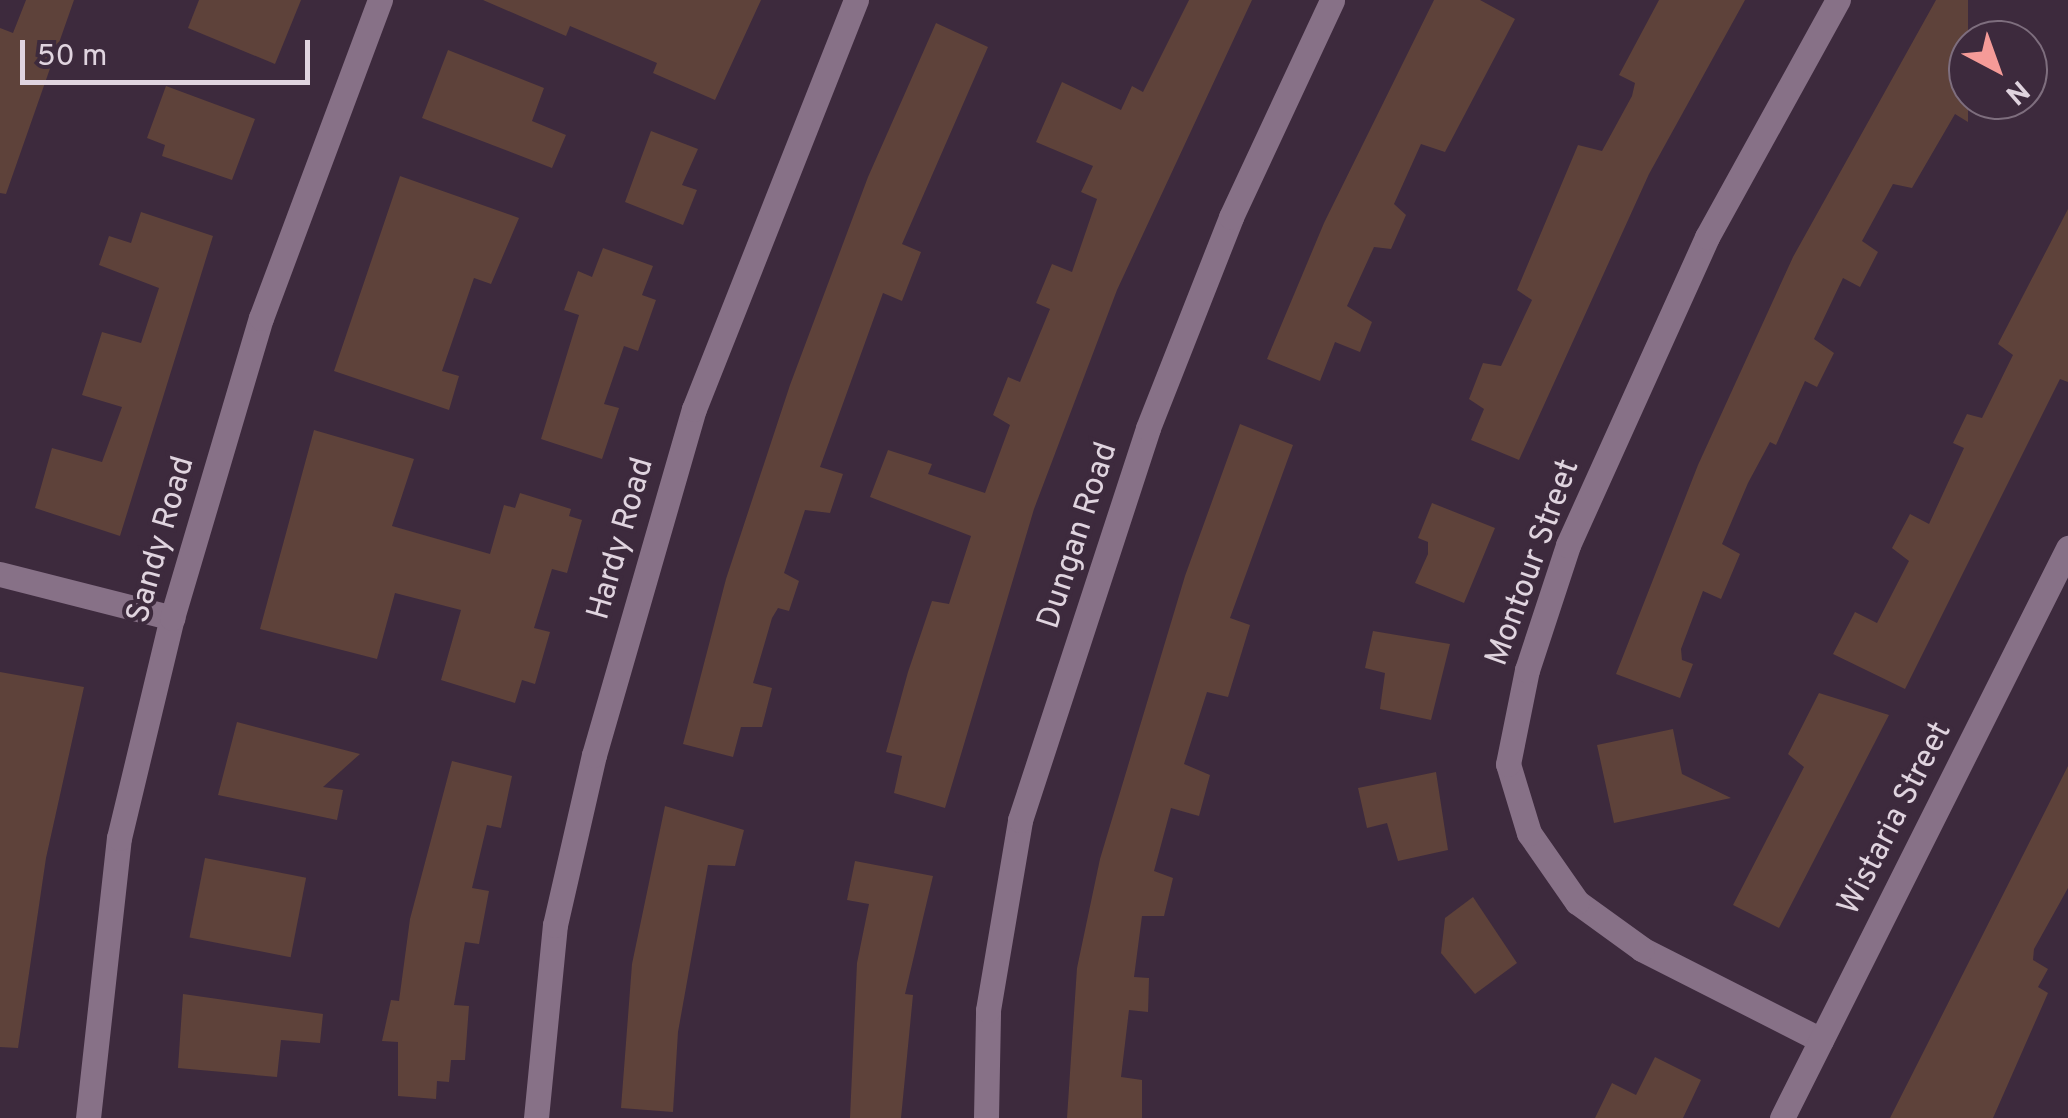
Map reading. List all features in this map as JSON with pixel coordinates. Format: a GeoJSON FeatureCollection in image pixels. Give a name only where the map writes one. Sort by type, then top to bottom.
{"type":"FeatureCollection","features":[{"type":"Feature","properties":{"kind":"street","name":"Sandy Road"},"geometry":{"type":"LineString","coordinates":[[88,1118],[119,838],[172,618],[261,318],[380,0]]}},
{"type":"Feature","properties":{"kind":"street","name":"Hardy Road"},"geometry":{"type":"LineString","coordinates":[[536,1118],[555,925],[616,678],[694,409],[856,0]]}},
{"type":"Feature","properties":{"kind":"street","name":"Dungan Road"},"geometry":{"type":"LineString","coordinates":[[986,1118],[988,1010],[1020,820],[1148,428],[1231,217],[1332,0]]}},
{"type":"Feature","properties":{"kind":"street","name":"Montour Street"},"geometry":{"type":"LineString","coordinates":[[1821,1040],[1642,949],[1577,902],[1530,832],[1508,764],[1527,670],[1568,545],[1706,237],[1838,0]]}},
{"type":"Feature","properties":{"kind":"street","name":"Wistaria Street"},"geometry":{"type":"LineString","coordinates":[[1782,1118],[2068,548]]}},
{"type":"Feature","properties":{"kind":"street"},"geometry":{"type":"LineString","coordinates":[[0,574],[172,618]]}},
{"type":"Feature","properties":{"kind":"building"},"geometry":{"type":"Polygon","coordinates":[[[26,0],[74,0],[6,194],[0,193],[0,28],[13,33],[26,0]]]}},
{"type":"Feature","properties":{"kind":"building"},"geometry":{"type":"Polygon","coordinates":[[[199,0],[301,0],[275,64],[188,28],[199,0]]]}},
{"type":"Feature","properties":{"kind":"building"},"geometry":{"type":"Polygon","coordinates":[[[483,0],[761,0],[715,100],[653,73],[657,63],[570,26],[566,36],[483,0]]]}},
{"type":"Feature","properties":{"kind":"building"},"geometry":{"type":"Polygon","coordinates":[[[1189,0],[1252,0],[1117,290],[1034,509],[945,808],[894,793],[902,756],[886,752],[908,672],[932,601],[949,604],[971,536],[870,497],[888,450],[932,464],[928,474],[985,493],[1010,425],[993,415],[1008,377],[1020,382],[1050,309],[1036,303],[1052,264],[1072,272],[1097,199],[1081,192],[1093,166],[1036,142],[1062,82],[1121,110],[1132,86],[1143,92],[1189,0]]]}},
{"type":"Feature","properties":{"kind":"building"},"geometry":{"type":"Polygon","coordinates":[[[1434,0],[1480,0],[1515,19],[1445,152],[1421,144],[1394,204],[1406,215],[1391,249],[1374,247],[1347,306],[1372,322],[1360,352],[1335,342],[1320,381],[1267,359],[1324,223],[1434,0]]]}},
{"type":"Feature","properties":{"kind":"building"},"geometry":{"type":"Polygon","coordinates":[[[1659,0],[1745,0],[1649,174],[1519,460],[1471,440],[1484,409],[1469,399],[1483,363],[1501,366],[1532,300],[1517,290],[1578,145],[1602,151],[1632,96],[1635,83],[1619,75],[1659,0]]]}},
{"type":"Feature","properties":{"kind":"building"},"geometry":{"type":"Polygon","coordinates":[[[1936,0],[1968,0],[1968,20],[1948,20],[1948,120],[1952,120],[1912,188],[1893,184],[1862,241],[1878,252],[1860,287],[1843,278],[1814,339],[1834,353],[1817,387],[1805,381],[1776,445],[1770,442],[1748,483],[1722,544],[1740,554],[1721,599],[1703,591],[1681,649],[1682,660],[1693,664],[1680,698],[1616,674],[1698,465],[1793,257],[1936,0]]]}},
{"type":"Feature","properties":{"kind":"building"},"geometry":{"type":"Polygon","coordinates":[[[936,23],[988,47],[902,244],[921,252],[902,301],[883,293],[820,467],[843,474],[830,513],[805,510],[784,573],[799,581],[789,611],[778,608],[772,618],[753,683],[772,688],[762,727],[741,727],[733,757],[683,744],[726,579],[790,385],[868,177],[936,23]]]}},
{"type":"Feature","properties":{"kind":"building"},"geometry":{"type":"Polygon","coordinates":[[[448,50],[544,88],[532,121],[566,135],[552,168],[422,118],[448,50]]]}},
{"type":"Feature","properties":{"kind":"building"},"geometry":{"type":"Polygon","coordinates":[[[166,86],[255,119],[232,180],[162,156],[165,145],[147,138],[166,86]]]}},
{"type":"Feature","properties":{"kind":"building"},"geometry":{"type":"Polygon","coordinates":[[[651,131],[698,149],[682,185],[697,190],[683,225],[625,202],[651,131]]]}},
{"type":"Feature","properties":{"kind":"building"},"geometry":{"type":"Polygon","coordinates":[[[400,176],[519,218],[491,284],[474,278],[442,371],[459,376],[449,410],[334,371],[400,176]]]}},
{"type":"Feature","properties":{"kind":"building"},"geometry":{"type":"Polygon","coordinates":[[[2068,209],[2068,382],[2060,379],[1905,689],[1833,654],[1855,612],[1877,623],[1909,561],[1892,548],[1910,514],[1929,524],[1964,448],[1953,443],[1967,414],[1982,418],[2013,355],[1998,344],[2068,209]]]}},
{"type":"Feature","properties":{"kind":"building"},"geometry":{"type":"Polygon","coordinates":[[[141,212],[213,236],[120,536],[35,508],[52,448],[102,462],[122,407],[82,395],[102,332],[141,343],[159,288],[99,265],[109,236],[131,243],[141,212]]]}},
{"type":"Feature","properties":{"kind":"building"},"geometry":{"type":"Polygon","coordinates":[[[603,248],[653,266],[642,295],[656,300],[638,351],[624,346],[604,404],[619,408],[602,459],[541,439],[579,315],[564,310],[578,271],[592,277],[603,248]]]}},
{"type":"Feature","properties":{"kind":"building"},"geometry":{"type":"Polygon","coordinates":[[[1240,424],[1293,445],[1230,618],[1250,625],[1228,697],[1207,692],[1184,764],[1210,775],[1199,816],[1171,808],[1154,871],[1173,878],[1164,916],[1142,916],[1134,977],[1149,978],[1148,1012],[1129,1010],[1121,1077],[1142,1080],[1142,1118],[1067,1118],[1077,968],[1100,859],[1185,576],[1240,424]]]}},
{"type":"Feature","properties":{"kind":"building"},"geometry":{"type":"Polygon","coordinates":[[[314,430],[414,459],[392,526],[490,554],[504,505],[515,508],[520,493],[571,509],[569,516],[582,520],[567,573],[552,569],[534,628],[550,632],[535,684],[522,680],[515,703],[441,680],[461,610],[395,593],[377,659],[260,629],[314,430]]]}},
{"type":"Feature","properties":{"kind":"building"},"geometry":{"type":"Polygon","coordinates":[[[1432,503],[1495,528],[1464,603],[1415,583],[1428,554],[1428,542],[1418,538],[1432,503]]]}},
{"type":"Feature","properties":{"kind":"building"},"geometry":{"type":"Polygon","coordinates":[[[1373,631],[1450,644],[1431,720],[1380,709],[1385,673],[1365,668],[1373,631]]]}},
{"type":"Feature","properties":{"kind":"building"},"geometry":{"type":"Polygon","coordinates":[[[0,672],[84,687],[46,858],[18,1048],[0,1047],[0,672]]]}},
{"type":"Feature","properties":{"kind":"building"},"geometry":{"type":"Polygon","coordinates":[[[1819,693],[1889,715],[1779,928],[1733,905],[1804,767],[1788,754],[1819,693]]]}},
{"type":"Feature","properties":{"kind":"building"},"geometry":{"type":"Polygon","coordinates":[[[237,722],[360,754],[323,787],[343,790],[337,820],[218,795],[237,722]]]}},
{"type":"Feature","properties":{"kind":"building"},"geometry":{"type":"Polygon","coordinates":[[[1673,729],[1682,774],[1731,798],[1614,823],[1597,745],[1673,729]]]}},
{"type":"Feature","properties":{"kind":"building"},"geometry":{"type":"Polygon","coordinates":[[[452,761],[512,776],[501,828],[487,825],[472,888],[489,891],[479,944],[465,942],[454,1005],[469,1006],[465,1060],[451,1060],[449,1082],[437,1081],[436,1099],[398,1096],[398,1042],[382,1041],[391,1000],[399,1001],[410,919],[452,761]]]}},
{"type":"Feature","properties":{"kind":"building"},"geometry":{"type":"Polygon","coordinates":[[[2068,766],[2068,888],[2034,949],[2033,960],[2048,969],[2038,987],[2048,993],[1993,1118],[1890,1118],[2068,766]]]}},
{"type":"Feature","properties":{"kind":"building"},"geometry":{"type":"Polygon","coordinates":[[[1436,772],[1448,850],[1398,861],[1387,823],[1367,828],[1358,788],[1436,772]]]}},
{"type":"Feature","properties":{"kind":"building"},"geometry":{"type":"Polygon","coordinates":[[[665,806],[744,830],[735,866],[708,865],[678,1032],[673,1112],[621,1108],[632,964],[665,806]]]}},
{"type":"Feature","properties":{"kind":"building"},"geometry":{"type":"Polygon","coordinates":[[[205,858],[306,878],[291,957],[190,938],[205,858]]]}},
{"type":"Feature","properties":{"kind":"building"},"geometry":{"type":"Polygon","coordinates":[[[855,861],[933,876],[905,994],[913,995],[901,1118],[850,1118],[857,963],[869,904],[847,900],[855,861]]]}},
{"type":"Feature","properties":{"kind":"building"},"geometry":{"type":"Polygon","coordinates":[[[1473,897],[1517,963],[1475,994],[1441,953],[1445,918],[1473,897]]]}},
{"type":"Feature","properties":{"kind":"building"},"geometry":{"type":"Polygon","coordinates":[[[183,994],[323,1014],[320,1043],[281,1040],[277,1077],[178,1068],[183,994]]]}},
{"type":"Feature","properties":{"kind":"building"},"geometry":{"type":"Polygon","coordinates":[[[1655,1057],[1701,1080],[1683,1118],[1595,1118],[1612,1083],[1636,1095],[1655,1057]]]}}]}
